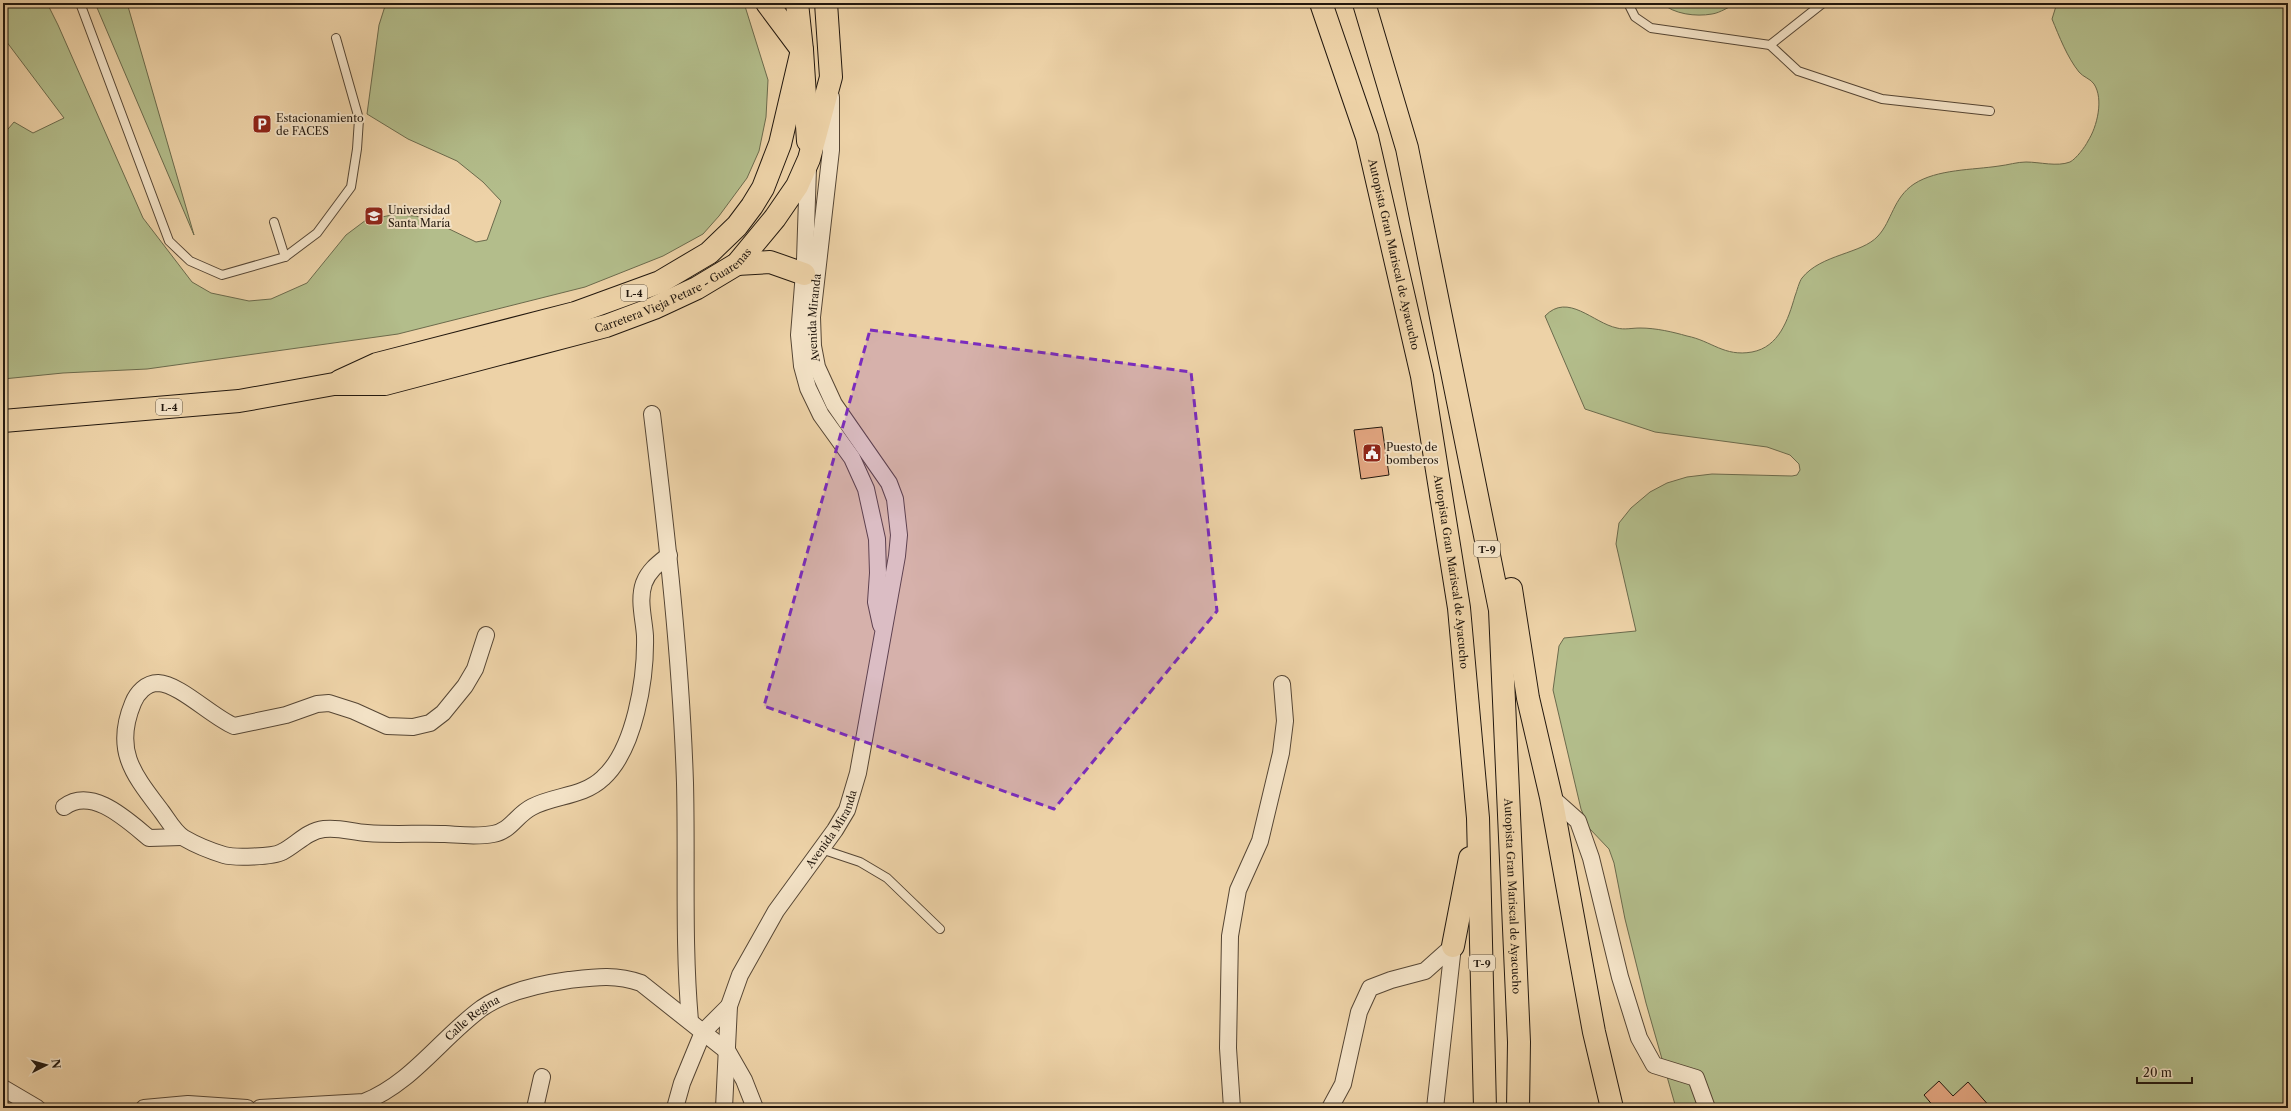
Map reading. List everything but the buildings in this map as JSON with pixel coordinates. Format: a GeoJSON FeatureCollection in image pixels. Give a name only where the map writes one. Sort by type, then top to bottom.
{"type":"FeatureCollection","features":[{"type":"Feature","properties":{"kind":"main road"},"geometry":{"type":"LineString","coordinates":[[767,3],[802,50],[809,159]]}},
{"type":"Feature","properties":{"kind":"main road","name":"Carretera Vieja Petare - Guarenas"},"geometry":{"type":"LineString","coordinates":[[334,384],[377,364],[575,313],[660,282],[709,253],[737,226],[763,188],[780,144],[802,50],[797,3]]}},
{"type":"Feature","properties":{"kind":"main road","name":"Carretera Vieja Petare - Guarenas"},"geometry":{"type":"LineString","coordinates":[[3,421],[239,401],[334,384],[385,384],[606,326],[654,308],[698,288],[737,264],[775,218],[797,186],[809,159],[831,77],[826,3]]}},
{"type":"Feature","properties":{"kind":"main road","name":"Autopista Gran Mariscal de Ayacucho"},"geometry":{"type":"LineString","coordinates":[[1321,3],[1367,137],[1422,376],[1460,608],[1478,818],[1485,1108]]}},
{"type":"Feature","properties":{"kind":"main road","name":"Autopista Gran Mariscal de Ayacucho"},"geometry":{"type":"LineString","coordinates":[[1364,3],[1407,148],[1500,610],[1519,1042],[1518,1108]]}},
{"type":"Feature","properties":{"kind":"main road"},"geometry":{"type":"LineString","coordinates":[[737,264],[770,262],[804,274]]}},
{"type":"Feature","properties":{"kind":"main road"},"geometry":{"type":"LineString","coordinates":[[1475,489],[1510,588],[1528,698],[1551,797],[1594,1032],[1612,1108]]}},
{"type":"Feature","properties":{"kind":"main road"},"geometry":{"type":"LineString","coordinates":[[1453,946],[1478,818]]}},
{"type":"Feature","properties":{"kind":"street","name":"Avenida Miranda"},"geometry":{"type":"LineString","coordinates":[[724,1108],[728,1052],[729,1006],[740,975],[773,916],[847,810],[858,773],[897,556],[898,535],[895,499],[889,483],[834,404],[817,367],[813,346],[812,317],[831,150],[831,77]]}},
{"type":"Feature","properties":{"kind":"street","name":"Avenida Miranda"},"geometry":{"type":"LineString","coordinates":[[809,159],[804,274],[799,335],[802,366],[808,388],[821,415],[852,458],[866,489],[877,539],[878,573],[876,602],[883,633]]}},
{"type":"Feature","properties":{"kind":"street"},"geometry":{"type":"LineString","coordinates":[[652,414],[669,555],[683,736],[686,972],[690,1021]]}},
{"type":"Feature","properties":{"kind":"street"},"geometry":{"type":"LineString","coordinates":[[64,807],[71,802],[80,799],[94,802],[127,820],[149,838],[182,837],[227,856],[280,854],[300,839],[320,829],[335,828],[365,833],[446,834],[472,838],[496,834],[509,829],[530,807],[571,796],[602,779],[616,763],[629,734],[638,699],[644,665],[645,635],[641,605],[643,584],[652,568],[669,555]]}},
{"type":"Feature","properties":{"kind":"street"},"geometry":{"type":"LineString","coordinates":[[182,837],[140,783],[127,756],[124,741],[126,724],[134,700],[147,686],[160,683],[180,692],[234,726],[286,715],[317,704],[329,703],[354,711],[387,726],[413,727],[430,723],[434,720],[465,686],[476,669],[486,635]]}},
{"type":"Feature","properties":{"kind":"street"},"geometry":{"type":"LineString","coordinates":[[1232,1108],[1228,1048],[1230,936],[1238,890],[1260,840],[1281,753],[1285,721],[1282,684]]}},
{"type":"Feature","properties":{"kind":"street"},"geometry":{"type":"LineString","coordinates":[[1551,797],[1578,821],[1591,858],[1620,977],[1639,1038],[1654,1065],[1696,1078],[1707,1108]]}},
{"type":"Feature","properties":{"kind":"street"},"geometry":{"type":"LineString","coordinates":[[1330,1108],[1342,1084],[1359,1012],[1370,988],[1391,980],[1425,971],[1453,946]]}},
{"type":"Feature","properties":{"kind":"street"},"geometry":{"type":"LineString","coordinates":[[1435,1108],[1453,946]]}},
{"type":"Feature","properties":{"kind":"street","name":"Calle Regina"},"geometry":{"type":"LineString","coordinates":[[260,1108],[364,1102],[379,1096],[410,1073],[461,1025],[484,1007],[528,988],[548,983],[605,976],[626,978],[641,983],[728,1052]]}},
{"type":"Feature","properties":{"kind":"street","name":"Avenida Miranda"},"geometry":{"type":"LineString","coordinates":[[675,1108],[682,1083],[703,1032],[729,1006]]}},
{"type":"Feature","properties":{"kind":"street"},"geometry":{"type":"LineString","coordinates":[[728,1052],[744,1080],[755,1108]]}},
{"type":"Feature","properties":{"kind":"street"},"geometry":{"type":"LineString","coordinates":[[535,1108],[542,1077]]}},
{"type":"Feature","properties":{"kind":"street"},"geometry":{"type":"LineString","coordinates":[[3,1088],[37,1108]]}},
{"type":"Feature","properties":{"kind":"street"},"geometry":{"type":"LineString","coordinates":[[144,1108],[188,1104],[247,1108]]}},
{"type":"Feature","properties":{"kind":"lane"},"geometry":{"type":"LineString","coordinates":[[80,3],[169,242],[190,261],[222,275],[285,257],[317,234],[351,187],[357,149],[358,119],[336,38]]}},
{"type":"Feature","properties":{"kind":"lane"},"geometry":{"type":"LineString","coordinates":[[1628,3],[1635,17],[1651,28],[1770,45],[1798,71],[1882,99],[1990,111]]}},
{"type":"Feature","properties":{"kind":"lane"},"geometry":{"type":"LineString","coordinates":[[1770,45],[1823,3]]}},
{"type":"Feature","properties":{"kind":"lane"},"geometry":{"type":"LineString","coordinates":[[274,222],[285,257]]}},
{"type":"Feature","properties":{"kind":"lane"},"geometry":{"type":"LineString","coordinates":[[821,849],[860,862],[887,878],[940,929]]}},
{"type":"Feature","properties":{"kind":"highlighted area"},"geometry":{"type":"Polygon","coordinates":[[[870,330],[1191,372],[1217,611],[1054,809],[764,706],[870,330]]]}},
{"type":"Feature","properties":{"kind":"green space"},"geometry":{"type":"Polygon","coordinates":[[[3,3],[47,3],[143,218],[192,282],[211,293],[249,301],[271,299],[307,283],[346,235],[366,220],[392,215],[416,216],[443,226],[476,242],[487,240],[501,201],[483,182],[457,161],[408,139],[367,114],[379,25],[386,3],[744,3],[768,80],[766,117],[759,151],[747,178],[719,216],[703,234],[663,256],[585,287],[398,334],[147,369],[63,373],[3,379],[3,135],[14,122],[33,133],[64,118],[3,37],[3,3]]]}},
{"type":"Feature","properties":{"kind":"green space"},"geometry":{"type":"Polygon","coordinates":[[[95,3],[127,3],[194,235],[95,3]]]}},
{"type":"Feature","properties":{"kind":"green space"},"geometry":{"type":"Polygon","coordinates":[[[1662,3],[1738,3],[1715,13],[1706,15],[1692,15],[1672,10],[1662,3]]]}},
{"type":"Feature","properties":{"kind":"green space"},"geometry":{"type":"Polygon","coordinates":[[[2057,3],[2288,3],[2288,1108],[1676,1108],[1646,1003],[1625,919],[1614,863],[1609,849],[1589,828],[1581,809],[1553,690],[1559,646],[1564,638],[1636,631],[1616,544],[1619,523],[1631,508],[1650,492],[1667,483],[1687,477],[1712,474],[1792,476],[1797,475],[1800,470],[1799,464],[1790,455],[1767,447],[1655,432],[1585,409],[1545,316],[1554,309],[1563,307],[1572,308],[1617,328],[1646,328],[1664,330],[1696,338],[1734,352],[1752,352],[1769,345],[1781,331],[1802,278],[1810,270],[1820,264],[1871,242],[1878,236],[1887,224],[1901,196],[1914,184],[1933,175],[1955,171],[2023,162],[2054,164],[2070,162],[2087,144],[2096,121],[2099,97],[2094,84],[2079,72],[2060,39],[2052,19],[2057,3]]]}},
{"type":"Feature","properties":{"kind":"place","name":"Estacionamiento de FACES"},"geometry":{"type":"Point","coordinates":[262,124]}},
{"type":"Feature","properties":{"kind":"place","name":"Universidad Santa María"},"geometry":{"type":"Point","coordinates":[374,216]}},
{"type":"Feature","properties":{"kind":"place","name":"Puesto de bomberos"},"geometry":{"type":"Point","coordinates":[1372,453]}}]}
